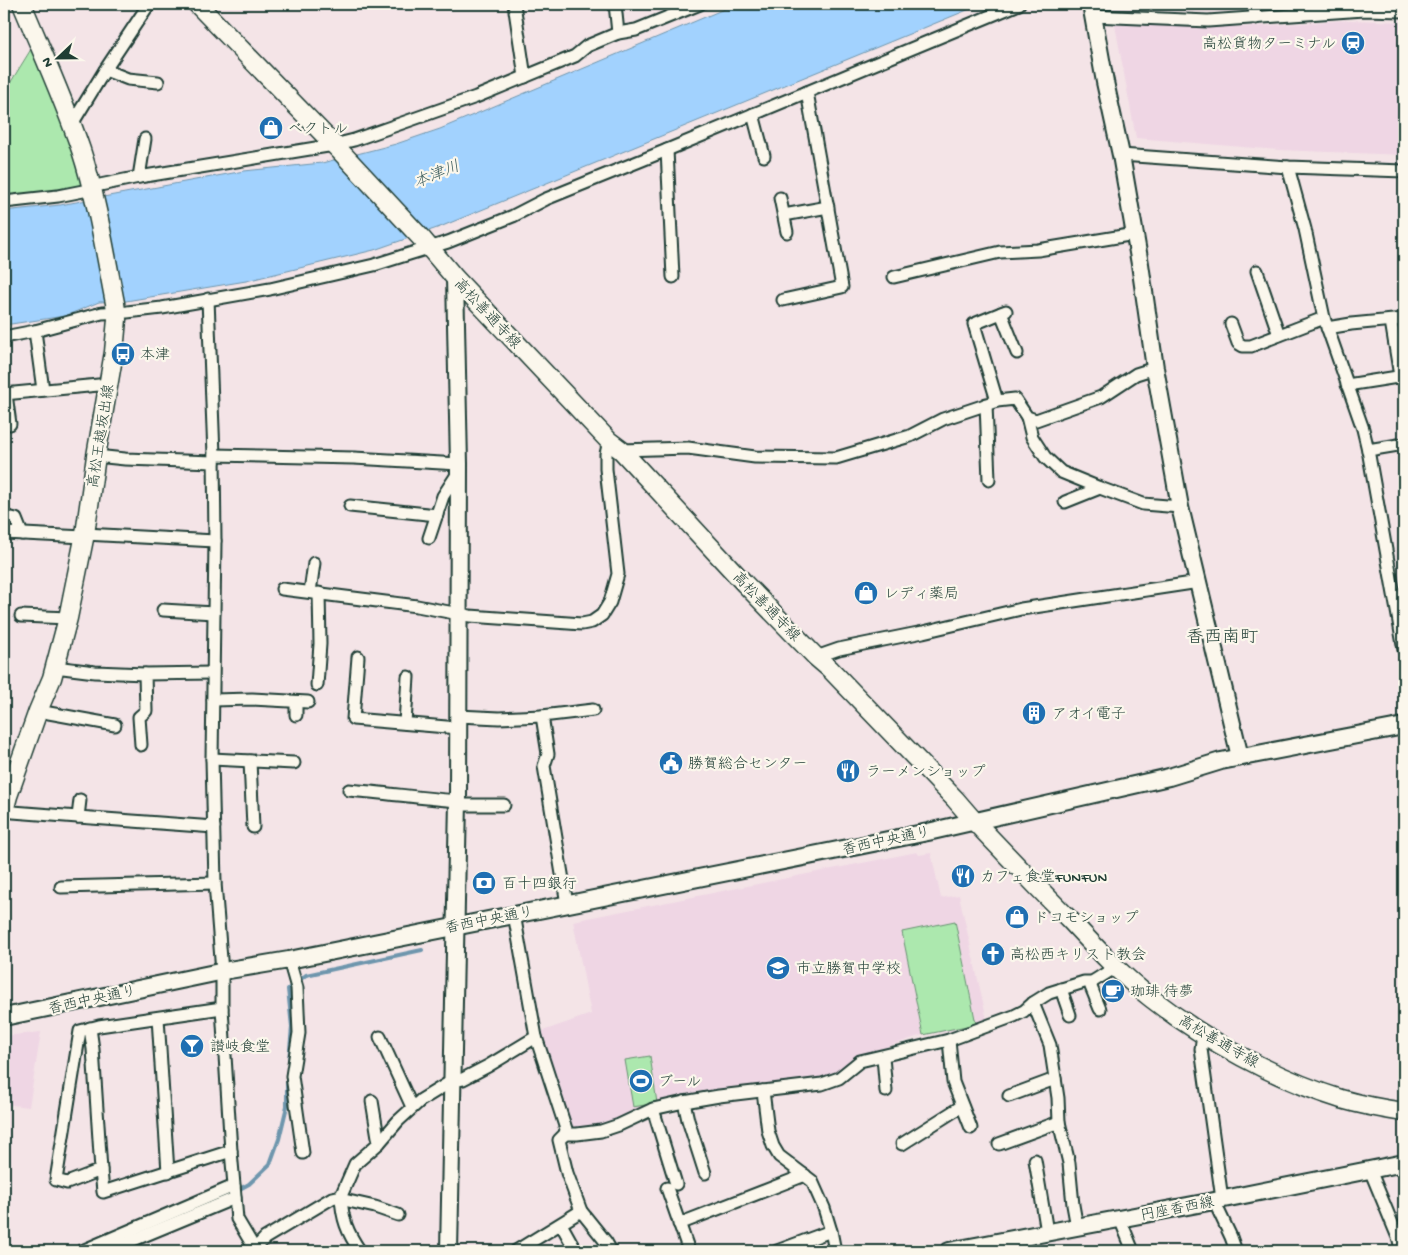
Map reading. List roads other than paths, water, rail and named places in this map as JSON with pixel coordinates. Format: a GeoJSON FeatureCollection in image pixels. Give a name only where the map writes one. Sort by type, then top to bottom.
{"type":"FeatureCollection","features":[{"type":"Feature","properties":{"kind":"main road","name":"高松王越坂出線"},"geometry":{"type":"LineString","coordinates":[[4,811],[55,667],[68,618],[85,535],[116,328],[115,308],[92,191],[81,151],[72,124],[22,4]]}},
{"type":"Feature","properties":{"kind":"main road","name":"高松善通寺線"},"geometry":{"type":"LineString","coordinates":[[197,4],[338,149],[455,278],[745,584],[955,798],[974,821],[1116,967],[1150,998],[1203,1035],[1233,1052],[1292,1081],[1341,1099],[1382,1109],[1404,1112]]}},
{"type":"Feature","properties":{"kind":"street"},"geometry":{"type":"LineString","coordinates":[[72,124],[149,4]]}},
{"type":"Feature","properties":{"kind":"street"},"geometry":{"type":"LineString","coordinates":[[514,4],[525,77]]}},
{"type":"Feature","properties":{"kind":"street"},"geometry":{"type":"LineString","coordinates":[[615,4],[618,33]]}},
{"type":"Feature","properties":{"kind":"street"},"geometry":{"type":"LineString","coordinates":[[4,202],[92,191],[100,185],[139,178],[338,149],[354,140],[525,77],[575,56],[587,46],[618,33],[636,30],[700,4]]}},
{"type":"Feature","properties":{"kind":"street"},"geometry":{"type":"LineString","coordinates":[[4,337],[35,331],[115,308],[127,312],[162,308],[270,289],[374,265],[426,244],[512,216],[546,199],[1019,4]]}},
{"type":"Feature","properties":{"kind":"street"},"geometry":{"type":"LineString","coordinates":[[1253,4],[1256,18]]}},
{"type":"Feature","properties":{"kind":"street"},"geometry":{"type":"LineString","coordinates":[[1240,757],[1180,506],[1155,368],[1121,155],[1092,10],[1208,21],[1364,10],[1404,11]]}},
{"type":"Feature","properties":{"kind":"street"},"geometry":{"type":"LineString","coordinates":[[105,70],[128,79],[158,82]]}},
{"type":"Feature","properties":{"kind":"street"},"geometry":{"type":"LineString","coordinates":[[783,300],[842,287],[807,92]]}},
{"type":"Feature","properties":{"kind":"street"},"geometry":{"type":"LineString","coordinates":[[753,114],[764,156]]}},
{"type":"Feature","properties":{"kind":"street"},"geometry":{"type":"LineString","coordinates":[[139,178],[145,139]]}},
{"type":"Feature","properties":{"kind":"street"},"geometry":{"type":"LineString","coordinates":[[667,150],[673,277]]}},
{"type":"Feature","properties":{"kind":"street"},"geometry":{"type":"LineString","coordinates":[[1121,155],[1288,168],[1404,171]]}},
{"type":"Feature","properties":{"kind":"street"},"geometry":{"type":"LineString","coordinates":[[1288,168],[1305,229],[1325,323],[1363,429],[1404,650]]}},
{"type":"Feature","properties":{"kind":"street"},"geometry":{"type":"LineString","coordinates":[[780,198],[787,232]]}},
{"type":"Feature","properties":{"kind":"street"},"geometry":{"type":"LineString","coordinates":[[784,215],[828,207]]}},
{"type":"Feature","properties":{"kind":"street"},"geometry":{"type":"LineString","coordinates":[[894,277],[1000,252],[1038,250],[1135,234]]}},
{"type":"Feature","properties":{"kind":"street"},"geometry":{"type":"LineString","coordinates":[[1257,271],[1279,335]]}},
{"type":"Feature","properties":{"kind":"street"},"geometry":{"type":"LineString","coordinates":[[449,1251],[458,803],[459,469],[455,278]]}},
{"type":"Feature","properties":{"kind":"street"},"geometry":{"type":"LineString","coordinates":[[208,299],[215,541],[212,673],[214,827],[222,972],[222,1008],[237,1219],[255,1251],[265,1238],[332,1198],[341,1196]]}},
{"type":"Feature","properties":{"kind":"street"},"geometry":{"type":"LineString","coordinates":[[989,480],[991,402],[974,324],[1004,312],[1017,353]]}},
{"type":"Feature","properties":{"kind":"street"},"geometry":{"type":"LineString","coordinates":[[1230,324],[1238,343],[1242,346],[1251,346],[1279,335],[1325,323],[1351,324],[1404,319]]}},
{"type":"Feature","properties":{"kind":"street"},"geometry":{"type":"LineString","coordinates":[[1348,385],[1402,376],[1391,321]]}},
{"type":"Feature","properties":{"kind":"street"},"geometry":{"type":"LineString","coordinates":[[35,331],[43,390]]}},
{"type":"Feature","properties":{"kind":"street"},"geometry":{"type":"LineString","coordinates":[[1027,417],[1036,420],[1101,397],[1136,374],[1155,368]]}},
{"type":"Feature","properties":{"kind":"street"},"geometry":{"type":"LineString","coordinates":[[10,424],[5,394],[109,384]]}},
{"type":"Feature","properties":{"kind":"street"},"geometry":{"type":"LineString","coordinates":[[282,589],[417,606],[458,614],[582,624],[592,622],[602,615],[610,602],[618,574],[606,469],[606,454],[615,445],[688,448],[755,457],[836,458],[910,436],[943,420],[991,402],[1016,399],[1027,417],[1032,437],[1045,457],[1061,472],[1143,504],[1180,506]]}},
{"type":"Feature","properties":{"kind":"street"},"geometry":{"type":"LineString","coordinates":[[1368,450],[1404,444]]}},
{"type":"Feature","properties":{"kind":"street"},"geometry":{"type":"LineString","coordinates":[[96,456],[125,459],[354,458],[459,469]]}},
{"type":"Feature","properties":{"kind":"street"},"geometry":{"type":"LineString","coordinates":[[429,538],[443,496],[459,469]]}},
{"type":"Feature","properties":{"kind":"street"},"geometry":{"type":"LineString","coordinates":[[1065,502],[1100,488]]}},
{"type":"Feature","properties":{"kind":"street"},"geometry":{"type":"LineString","coordinates":[[350,506],[437,515]]}},
{"type":"Feature","properties":{"kind":"street"},"geometry":{"type":"LineString","coordinates":[[4,516],[16,519],[22,534]]}},
{"type":"Feature","properties":{"kind":"street"},"geometry":{"type":"LineString","coordinates":[[4,533],[215,541]]}},
{"type":"Feature","properties":{"kind":"street"},"geometry":{"type":"LineString","coordinates":[[314,562],[314,592],[320,644],[317,685]]}},
{"type":"Feature","properties":{"kind":"street"},"geometry":{"type":"LineString","coordinates":[[816,657],[839,649],[1021,609],[1199,582]]}},
{"type":"Feature","properties":{"kind":"street"},"geometry":{"type":"LineString","coordinates":[[163,610],[214,613]]}},
{"type":"Feature","properties":{"kind":"street"},"geometry":{"type":"LineString","coordinates":[[21,616],[68,618]]}},
{"type":"Feature","properties":{"kind":"street"},"geometry":{"type":"LineString","coordinates":[[358,657],[353,719],[405,724],[542,716],[593,710]]}},
{"type":"Feature","properties":{"kind":"street"},"geometry":{"type":"LineString","coordinates":[[55,667],[95,672],[145,674],[212,673]]}},
{"type":"Feature","properties":{"kind":"street"},"geometry":{"type":"LineString","coordinates":[[140,745],[139,717],[146,711],[145,674]]}},
{"type":"Feature","properties":{"kind":"street"},"geometry":{"type":"LineString","coordinates":[[405,724],[408,677]]}},
{"type":"Feature","properties":{"kind":"street"},"geometry":{"type":"LineString","coordinates":[[252,687],[252,699]]}},
{"type":"Feature","properties":{"kind":"street"},"geometry":{"type":"LineString","coordinates":[[213,700],[252,699],[308,702]]}},
{"type":"Feature","properties":{"kind":"street"},"geometry":{"type":"LineString","coordinates":[[296,702],[296,715]]}},
{"type":"Feature","properties":{"kind":"street"},"geometry":{"type":"LineString","coordinates":[[38,711],[115,725]]}},
{"type":"Feature","properties":{"kind":"street"},"geometry":{"type":"LineString","coordinates":[[542,716],[548,754],[544,766],[567,904]]}},
{"type":"Feature","properties":{"kind":"street","name":"香西中央通り"},"geometry":{"type":"LineString","coordinates":[[4,1017],[909,836],[1169,777],[1221,761],[1404,726]]}},
{"type":"Feature","properties":{"kind":"street"},"geometry":{"type":"LineString","coordinates":[[212,759],[294,763]]}},
{"type":"Feature","properties":{"kind":"street"},"geometry":{"type":"LineString","coordinates":[[250,761],[253,828]]}},
{"type":"Feature","properties":{"kind":"street"},"geometry":{"type":"LineString","coordinates":[[349,790],[458,803],[504,805]]}},
{"type":"Feature","properties":{"kind":"street"},"geometry":{"type":"LineString","coordinates":[[78,817],[80,800]]}},
{"type":"Feature","properties":{"kind":"street"},"geometry":{"type":"LineString","coordinates":[[4,811],[214,827]]}},
{"type":"Feature","properties":{"kind":"street"},"geometry":{"type":"LineString","coordinates":[[62,887],[216,883]]}},
{"type":"Feature","properties":{"kind":"street"},"geometry":{"type":"LineString","coordinates":[[514,914],[536,1037],[566,1129],[565,1134],[559,1140],[567,1173],[581,1212],[606,1242],[611,1251]]}},
{"type":"Feature","properties":{"kind":"street"},"geometry":{"type":"LineString","coordinates":[[289,960],[296,983],[299,1033],[292,1076],[303,1154]]}},
{"type":"Feature","properties":{"kind":"street"},"geometry":{"type":"LineString","coordinates":[[565,1134],[600,1131],[619,1125],[653,1109],[684,1102],[822,1084],[839,1078],[860,1061],[949,1040],[1014,1016],[1049,993],[1084,982],[1092,982],[1116,967]]}},
{"type":"Feature","properties":{"kind":"street"},"geometry":{"type":"LineString","coordinates":[[1092,982],[1091,987],[1100,1009]]}},
{"type":"Feature","properties":{"kind":"street"},"geometry":{"type":"LineString","coordinates":[[1061,989],[1070,1015]]}},
{"type":"Feature","properties":{"kind":"street"},"geometry":{"type":"LineString","coordinates":[[1033,1003],[1050,1045],[1059,1122],[1068,1163],[1073,1205],[1078,1227]]}},
{"type":"Feature","properties":{"kind":"street"},"geometry":{"type":"LineString","coordinates":[[101,1170],[67,1183],[56,1180],[80,1031],[99,1026],[222,1008]]}},
{"type":"Feature","properties":{"kind":"street"},"geometry":{"type":"LineString","coordinates":[[158,1018],[168,1172]]}},
{"type":"Feature","properties":{"kind":"street"},"geometry":{"type":"LineString","coordinates":[[90,1028],[94,1049],[103,1192],[231,1151]]}},
{"type":"Feature","properties":{"kind":"street"},"geometry":{"type":"LineString","coordinates":[[1203,1035],[1201,1049],[1218,1200],[1236,1251]]}},
{"type":"Feature","properties":{"kind":"street"},"geometry":{"type":"LineString","coordinates":[[380,1037],[412,1107]]}},
{"type":"Feature","properties":{"kind":"street"},"geometry":{"type":"LineString","coordinates":[[360,1251],[346,1226],[342,1212],[341,1196],[354,1164],[379,1143],[412,1107],[421,1100],[452,1081],[463,1079],[488,1066],[536,1037]]}},
{"type":"Feature","properties":{"kind":"street"},"geometry":{"type":"LineString","coordinates":[[949,1040],[953,1082],[972,1128]]}},
{"type":"Feature","properties":{"kind":"street"},"geometry":{"type":"LineString","coordinates":[[883,1057],[886,1091]]}},
{"type":"Feature","properties":{"kind":"street"},"geometry":{"type":"LineString","coordinates":[[1009,1096],[1055,1079]]}},
{"type":"Feature","properties":{"kind":"street"},"geometry":{"type":"LineString","coordinates":[[763,1091],[768,1131],[773,1146],[779,1156],[812,1181],[824,1208],[835,1251]]}},
{"type":"Feature","properties":{"kind":"street"},"geometry":{"type":"LineString","coordinates":[[372,1101],[379,1143]]}},
{"type":"Feature","properties":{"kind":"street"},"geometry":{"type":"LineString","coordinates":[[684,1102],[705,1173]]}},
{"type":"Feature","properties":{"kind":"street"},"geometry":{"type":"LineString","coordinates":[[902,1144],[962,1106]]}},
{"type":"Feature","properties":{"kind":"street"},"geometry":{"type":"LineString","coordinates":[[653,1109],[679,1224],[689,1251]]}},
{"type":"Feature","properties":{"kind":"street"},"geometry":{"type":"LineString","coordinates":[[999,1144],[1059,1122]]}},
{"type":"Feature","properties":{"kind":"street"},"geometry":{"type":"LineString","coordinates":[[1035,1160],[1047,1232]]}},
{"type":"Feature","properties":{"kind":"street","name":"円座香西線"},"geometry":{"type":"LineString","coordinates":[[949,1251],[1404,1163]]}},
{"type":"Feature","properties":{"kind":"street"},"geometry":{"type":"LineString","coordinates":[[1370,1170],[1399,1240],[1401,1251]]}},
{"type":"Feature","properties":{"kind":"street"},"geometry":{"type":"LineString","coordinates":[[679,1224],[805,1175]]}},
{"type":"Feature","properties":{"kind":"street"},"geometry":{"type":"LineString","coordinates":[[82,1251],[111,1248],[234,1192]]}},
{"type":"Feature","properties":{"kind":"street"},"geometry":{"type":"LineString","coordinates":[[341,1196],[344,1200],[375,1207],[398,1215]]}},
{"type":"Feature","properties":{"kind":"street"},"geometry":{"type":"LineString","coordinates":[[516,1251],[581,1212]]}},
{"type":"Feature","properties":{"kind":"street"},"geometry":{"type":"LineString","coordinates":[[1120,1219],[1133,1251]]}},
{"type":"Feature","properties":{"kind":"street"},"geometry":{"type":"LineString","coordinates":[[561,1224],[576,1251]]}},
{"type":"Feature","properties":{"kind":"street"},"geometry":{"type":"LineString","coordinates":[[777,1251],[831,1231]]}},
{"type":"Feature","properties":{"kind":"water","name":"本津川"},"geometry":{"type":"Polygon","coordinates":[[[736,4],[982,4],[440,227],[374,250],[246,281],[126,301],[99,302],[65,316],[4,325],[4,211],[60,205],[244,171],[322,163],[396,144],[440,129],[736,4]]]}},
{"type":"Feature","properties":{"kind":"waterway"},"geometry":{"type":"LineString","coordinates":[[289,1061],[292,1027],[288,989],[306,975],[422,950]]}},
{"type":"Feature","properties":{"kind":"waterway"},"geometry":{"type":"LineString","coordinates":[[236,1191],[249,1184],[270,1164],[279,1139],[287,1106],[287,1077]]}},
{"type":"Feature","properties":{"kind":"place","name":"高松貨物ターミナル"},"geometry":{"type":"Point","coordinates":[1353,43]}},
{"type":"Feature","properties":{"kind":"place","name":"ベクトル"},"geometry":{"type":"Point","coordinates":[271,128]}},
{"type":"Feature","properties":{"kind":"place","name":"本津"},"geometry":{"type":"Point","coordinates":[123,354]}},
{"type":"Feature","properties":{"kind":"place","name":"レディ薬局"},"geometry":{"type":"Point","coordinates":[866,593]}},
{"type":"Feature","properties":{"kind":"place","name":"アオイ電子"},"geometry":{"type":"Point","coordinates":[1034,713]}},
{"type":"Feature","properties":{"kind":"place","name":"勝賀総合センター"},"geometry":{"type":"Point","coordinates":[671,763]}},
{"type":"Feature","properties":{"kind":"place","name":"ラーメンショップ"},"geometry":{"type":"Point","coordinates":[848,771]}},
{"type":"Feature","properties":{"kind":"place","name":"カフェ食堂FUNFUN"},"geometry":{"type":"Point","coordinates":[963,876]}},
{"type":"Feature","properties":{"kind":"place","name":"百十四銀行"},"geometry":{"type":"Point","coordinates":[484,883]}},
{"type":"Feature","properties":{"kind":"place","name":"ドコモショップ"},"geometry":{"type":"Point","coordinates":[1017,917]}},
{"type":"Feature","properties":{"kind":"place","name":"高松西キリスト教会"},"geometry":{"type":"Point","coordinates":[993,954]}},
{"type":"Feature","properties":{"kind":"place","name":"市立勝賀中学校"},"geometry":{"type":"Point","coordinates":[778,968]}},
{"type":"Feature","properties":{"kind":"place","name":"珈琲 待夢"},"geometry":{"type":"Point","coordinates":[1113,991]}},
{"type":"Feature","properties":{"kind":"place","name":"讃岐食堂"},"geometry":{"type":"Point","coordinates":[192,1046]}},
{"type":"Feature","properties":{"kind":"place","name":"ブール"},"geometry":{"type":"Point","coordinates":[641,1081]}},
{"type":"Feature","properties":{"kind":"district","name":"香西南町"},"geometry":{"type":"Point","coordinates":[1222,636]}}]}
